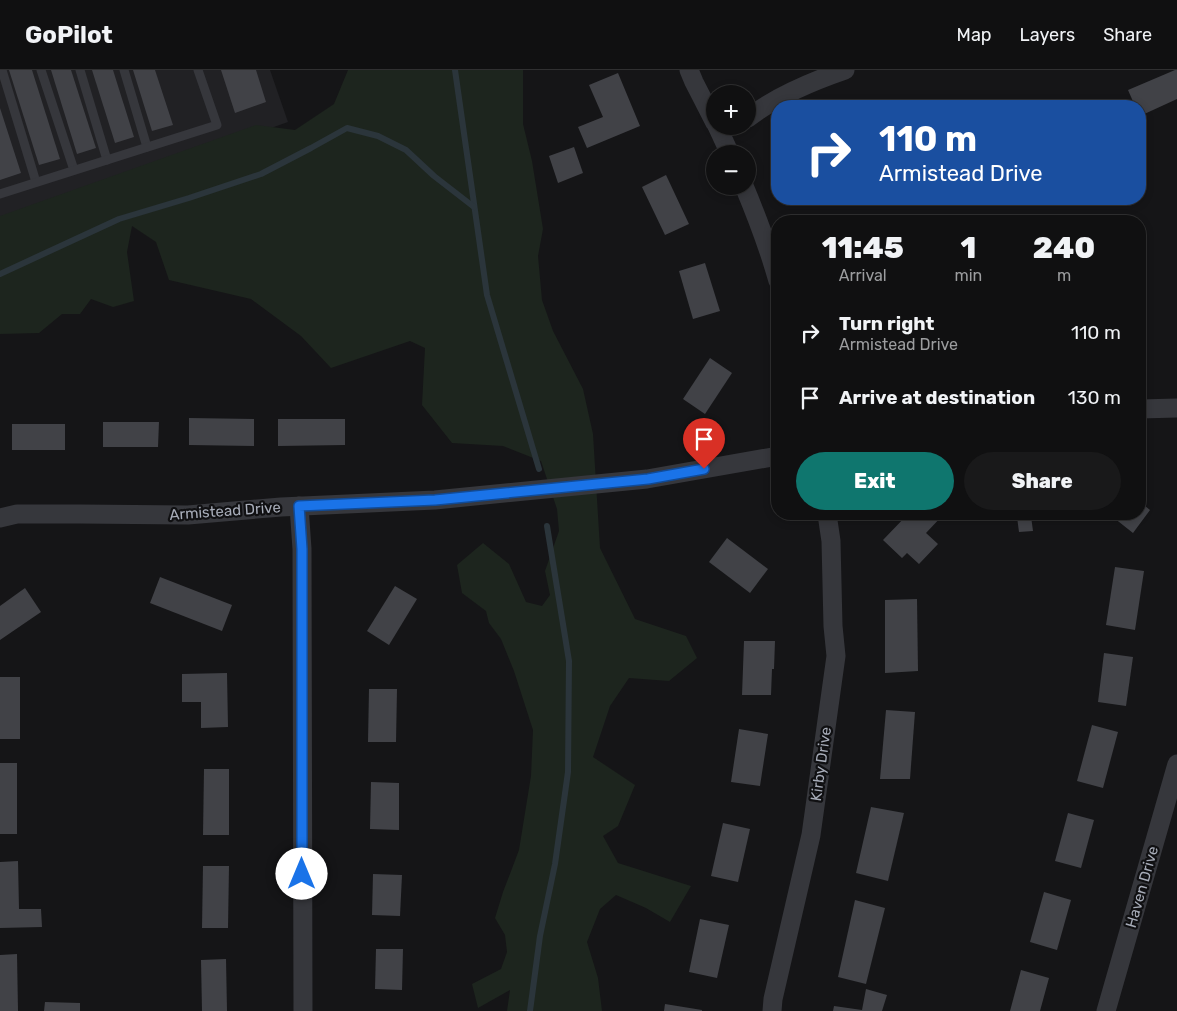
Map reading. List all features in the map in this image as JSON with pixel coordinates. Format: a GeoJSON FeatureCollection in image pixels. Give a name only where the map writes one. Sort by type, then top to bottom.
{"type":"FeatureCollection","features":[{"type":"Feature","properties":{"kind":"street"},"geometry":{"type":"LineString","coordinates":[[689,70],[706,101]]}},
{"type":"Feature","properties":{"kind":"street"},"geometry":{"type":"LineString","coordinates":[[777,100],[815,81],[845,70]]}},
{"type":"Feature","properties":{"kind":"street"},"geometry":{"type":"LineString","coordinates":[[756,113],[771,104]]}},
{"type":"Feature","properties":{"kind":"street"},"geometry":{"type":"LineString","coordinates":[[748,195],[771,258]]}},
{"type":"Feature","properties":{"kind":"street"},"geometry":{"type":"LineString","coordinates":[[1146,409],[1177,408]]}},
{"type":"Feature","properties":{"kind":"street","name":"Armistead Drive"},"geometry":{"type":"LineString","coordinates":[[0,518],[18,514],[188,515],[276,507],[435,500],[648,479],[771,457]]}},
{"type":"Feature","properties":{"kind":"street"},"geometry":{"type":"LineString","coordinates":[[299,506],[302,549],[302,1011]]}},
{"type":"Feature","properties":{"kind":"street","name":"Kirby Drive"},"geometry":{"type":"LineString","coordinates":[[772,1011],[811,835],[836,656],[833,626],[831,541],[828,520]]}},
{"type":"Feature","properties":{"kind":"street","name":"Haven Drive"},"geometry":{"type":"LineString","coordinates":[[1106,1011],[1177,764]]}},
{"type":"Feature","properties":{"kind":"lane"},"geometry":{"type":"LineString","coordinates":[[2,70],[36,182]]}},
{"type":"Feature","properties":{"kind":"lane"},"geometry":{"type":"LineString","coordinates":[[41,70],[74,170]]}},
{"type":"Feature","properties":{"kind":"lane"},"geometry":{"type":"LineString","coordinates":[[80,70],[107,160]]}},
{"type":"Feature","properties":{"kind":"lane"},"geometry":{"type":"LineString","coordinates":[[124,70],[147,147]]}},
{"type":"Feature","properties":{"kind":"lane"},"geometry":{"type":"LineString","coordinates":[[0,194],[217,125],[198,70]]}},
{"type":"Feature","properties":{"kind":"shaded area"},"geometry":{"type":"Polygon","coordinates":[[[0,70],[270,70],[288,122],[0,224],[0,70]]]}},
{"type":"Feature","properties":{"kind":"shaded area"},"geometry":{"type":"Polygon","coordinates":[[[348,70],[523,70],[523,124],[532,161],[543,229],[538,256],[542,300],[553,331],[583,389],[593,434],[600,548],[635,619],[686,636],[697,658],[669,681],[629,678],[610,706],[593,757],[635,785],[618,826],[603,836],[618,863],[691,886],[670,922],[646,908],[616,895],[600,909],[587,942],[598,978],[602,1011],[507,1011],[510,990],[478,1008],[472,984],[501,969],[507,952],[505,935],[495,918],[519,850],[531,776],[533,730],[514,671],[501,639],[489,623],[486,611],[462,593],[457,565],[483,543],[509,564],[526,602],[542,606],[550,595],[545,571],[559,531],[557,509],[541,461],[503,446],[452,443],[422,405],[425,348],[410,341],[331,368],[301,336],[251,299],[169,280],[156,242],[132,226],[127,252],[134,301],[113,307],[91,299],[80,314],[62,314],[39,333],[0,334],[0,216],[256,125],[295,130],[334,104],[348,70]]]}},
{"type":"Feature","properties":{"kind":"building"},"geometry":{"type":"Polygon","coordinates":[[[9,70],[32,70],[60,159],[39,165],[9,70]]]}},
{"type":"Feature","properties":{"kind":"building"},"geometry":{"type":"Polygon","coordinates":[[[51,70],[71,70],[96,148],[77,154],[51,70]]]}},
{"type":"Feature","properties":{"kind":"building"},"geometry":{"type":"Polygon","coordinates":[[[92,70],[113,70],[134,137],[115,143],[92,70]]]}},
{"type":"Feature","properties":{"kind":"building"},"geometry":{"type":"Polygon","coordinates":[[[133,70],[155,70],[173,125],[152,131],[133,70]]]}},
{"type":"Feature","properties":{"kind":"building"},"geometry":{"type":"Polygon","coordinates":[[[221,70],[256,70],[266,102],[235,113],[221,70]]]}},
{"type":"Feature","properties":{"kind":"building"},"geometry":{"type":"Polygon","coordinates":[[[1177,70],[1177,99],[1146,113],[1146,100],[1132,100],[1128,90],[1177,70]]]}},
{"type":"Feature","properties":{"kind":"building"},"geometry":{"type":"Polygon","coordinates":[[[618,73],[640,126],[587,148],[578,127],[603,117],[589,85],[618,73]]]}},
{"type":"Feature","properties":{"kind":"building"},"geometry":{"type":"Polygon","coordinates":[[[0,108],[21,173],[0,180],[0,108]]]}},
{"type":"Feature","properties":{"kind":"building"},"geometry":{"type":"Polygon","coordinates":[[[574,147],[583,173],[558,183],[549,156],[574,147]]]}},
{"type":"Feature","properties":{"kind":"building"},"geometry":{"type":"Polygon","coordinates":[[[666,175],[689,224],[665,235],[642,187],[666,175]]]}},
{"type":"Feature","properties":{"kind":"building"},"geometry":{"type":"Polygon","coordinates":[[[705,263],[720,311],[693,319],[679,271],[705,263]]]}},
{"type":"Feature","properties":{"kind":"building"},"geometry":{"type":"Polygon","coordinates":[[[710,358],[732,373],[705,414],[683,399],[710,358]]]}},
{"type":"Feature","properties":{"kind":"building"},"geometry":{"type":"Polygon","coordinates":[[[189,418],[254,419],[254,446],[189,445],[189,418]]]}},
{"type":"Feature","properties":{"kind":"building"},"geometry":{"type":"Polygon","coordinates":[[[278,419],[345,419],[345,445],[278,446],[278,419]]]}},
{"type":"Feature","properties":{"kind":"building"},"geometry":{"type":"Polygon","coordinates":[[[103,422],[159,422],[158,447],[103,447],[103,422]]]}},
{"type":"Feature","properties":{"kind":"building"},"geometry":{"type":"Polygon","coordinates":[[[12,424],[65,424],[65,450],[12,450],[12,424]]]}},
{"type":"Feature","properties":{"kind":"building"},"geometry":{"type":"Polygon","coordinates":[[[1146,507],[1150,510],[1146,515],[1146,507]]]}},
{"type":"Feature","properties":{"kind":"building"},"geometry":{"type":"Polygon","coordinates":[[[902,520],[938,520],[926,533],[938,544],[919,564],[907,553],[902,558],[883,540],[902,520]]]}},
{"type":"Feature","properties":{"kind":"building"},"geometry":{"type":"Polygon","coordinates":[[[1017,520],[1032,520],[1033,531],[1019,532],[1017,520]]]}},
{"type":"Feature","properties":{"kind":"building"},"geometry":{"type":"Polygon","coordinates":[[[1117,520],[1143,520],[1133,533],[1117,520]]]}},
{"type":"Feature","properties":{"kind":"building"},"geometry":{"type":"Polygon","coordinates":[[[727,538],[768,569],[750,593],[709,562],[727,538]]]}},
{"type":"Feature","properties":{"kind":"building"},"geometry":{"type":"Polygon","coordinates":[[[1115,567],[1144,571],[1135,630],[1106,625],[1115,567]]]}},
{"type":"Feature","properties":{"kind":"building"},"geometry":{"type":"Polygon","coordinates":[[[160,577],[232,605],[222,631],[150,603],[160,577]]]}},
{"type":"Feature","properties":{"kind":"building"},"geometry":{"type":"Polygon","coordinates":[[[395,586],[417,599],[389,645],[367,631],[395,586]]]}},
{"type":"Feature","properties":{"kind":"building"},"geometry":{"type":"Polygon","coordinates":[[[25,588],[41,612],[0,640],[0,606],[25,588]]]}},
{"type":"Feature","properties":{"kind":"building"},"geometry":{"type":"Polygon","coordinates":[[[917,599],[918,671],[885,673],[885,600],[917,599]]]}},
{"type":"Feature","properties":{"kind":"building"},"geometry":{"type":"Polygon","coordinates":[[[744,641],[775,641],[771,695],[742,695],[744,641]]]}},
{"type":"Feature","properties":{"kind":"building"},"geometry":{"type":"Polygon","coordinates":[[[1104,653],[1133,657],[1126,706],[1098,702],[1104,653]]]}},
{"type":"Feature","properties":{"kind":"building"},"geometry":{"type":"Polygon","coordinates":[[[227,673],[228,727],[201,728],[201,702],[182,702],[182,674],[227,673]]]}},
{"type":"Feature","properties":{"kind":"building"},"geometry":{"type":"Polygon","coordinates":[[[0,677],[20,677],[20,739],[0,739],[0,677]]]}},
{"type":"Feature","properties":{"kind":"building"},"geometry":{"type":"Polygon","coordinates":[[[369,689],[397,689],[396,742],[368,742],[369,689]]]}},
{"type":"Feature","properties":{"kind":"building"},"geometry":{"type":"Polygon","coordinates":[[[886,710],[915,712],[910,779],[880,779],[886,710]]]}},
{"type":"Feature","properties":{"kind":"building"},"geometry":{"type":"Polygon","coordinates":[[[1092,725],[1118,732],[1103,788],[1077,781],[1092,725]]]}},
{"type":"Feature","properties":{"kind":"building"},"geometry":{"type":"Polygon","coordinates":[[[739,729],[768,734],[760,786],[731,782],[739,729]]]}},
{"type":"Feature","properties":{"kind":"building"},"geometry":{"type":"Polygon","coordinates":[[[0,763],[17,763],[17,834],[0,834],[0,763]]]}},
{"type":"Feature","properties":{"kind":"building"},"geometry":{"type":"Polygon","coordinates":[[[204,769],[229,769],[229,835],[203,835],[204,769]]]}},
{"type":"Feature","properties":{"kind":"building"},"geometry":{"type":"Polygon","coordinates":[[[371,782],[399,783],[399,830],[370,829],[371,782]]]}},
{"type":"Feature","properties":{"kind":"building"},"geometry":{"type":"Polygon","coordinates":[[[871,807],[904,813],[888,881],[856,873],[871,807]]]}},
{"type":"Feature","properties":{"kind":"building"},"geometry":{"type":"Polygon","coordinates":[[[1068,813],[1094,820],[1081,868],[1055,861],[1068,813]]]}},
{"type":"Feature","properties":{"kind":"building"},"geometry":{"type":"Polygon","coordinates":[[[723,823],[750,829],[738,882],[711,876],[723,823]]]}},
{"type":"Feature","properties":{"kind":"building"},"geometry":{"type":"Polygon","coordinates":[[[18,861],[19,909],[41,909],[42,927],[0,928],[0,862],[18,861]]]}},
{"type":"Feature","properties":{"kind":"building"},"geometry":{"type":"Polygon","coordinates":[[[203,866],[229,866],[228,928],[202,928],[203,866]]]}},
{"type":"Feature","properties":{"kind":"building"},"geometry":{"type":"Polygon","coordinates":[[[373,874],[402,875],[400,916],[372,915],[373,874]]]}},
{"type":"Feature","properties":{"kind":"building"},"geometry":{"type":"Polygon","coordinates":[[[1044,892],[1071,900],[1057,950],[1030,942],[1044,892]]]}},
{"type":"Feature","properties":{"kind":"building"},"geometry":{"type":"Polygon","coordinates":[[[855,900],[885,908],[866,984],[838,977],[855,900]]]}},
{"type":"Feature","properties":{"kind":"building"},"geometry":{"type":"Polygon","coordinates":[[[700,919],[729,925],[717,978],[689,972],[700,919]]]}},
{"type":"Feature","properties":{"kind":"building"},"geometry":{"type":"Polygon","coordinates":[[[376,949],[403,949],[402,990],[375,989],[376,949]]]}},
{"type":"Feature","properties":{"kind":"building"},"geometry":{"type":"Polygon","coordinates":[[[17,954],[18,1011],[0,1011],[0,955],[17,954]]]}},
{"type":"Feature","properties":{"kind":"building"},"geometry":{"type":"Polygon","coordinates":[[[226,959],[227,1011],[202,1011],[201,960],[226,959]]]}},
{"type":"Feature","properties":{"kind":"building"},"geometry":{"type":"Polygon","coordinates":[[[1021,970],[1049,978],[1040,1011],[1010,1011],[1021,970]]]}},
{"type":"Feature","properties":{"kind":"building"},"geometry":{"type":"Polygon","coordinates":[[[866,989],[887,995],[882,1011],[833,1011],[834,1006],[862,1010],[866,989]]]}},
{"type":"Feature","properties":{"kind":"building"},"geometry":{"type":"Polygon","coordinates":[[[45,1002],[80,1003],[80,1011],[44,1011],[45,1002]]]}},
{"type":"Feature","properties":{"kind":"building"},"geometry":{"type":"Polygon","coordinates":[[[665,1004],[702,1010],[702,1011],[664,1011],[665,1004]]]}},
{"type":"Feature","properties":{"kind":"waterway"},"geometry":{"type":"LineString","coordinates":[[455,70],[487,295],[539,469]]}},
{"type":"Feature","properties":{"kind":"waterway"},"geometry":{"type":"LineString","coordinates":[[0,274],[119,219],[261,174],[347,128],[378,136],[406,150],[434,176],[474,207]]}},
{"type":"Feature","properties":{"kind":"waterway"},"geometry":{"type":"LineString","coordinates":[[530,1011],[540,936],[555,864],[568,772],[569,661],[547,526]]}},
{"type":"Feature","properties":{"kind":"route"},"geometry":{"type":"LineString","coordinates":[[302,874],[302,549],[299,506],[435,500],[648,479],[704,469]]}}]}
